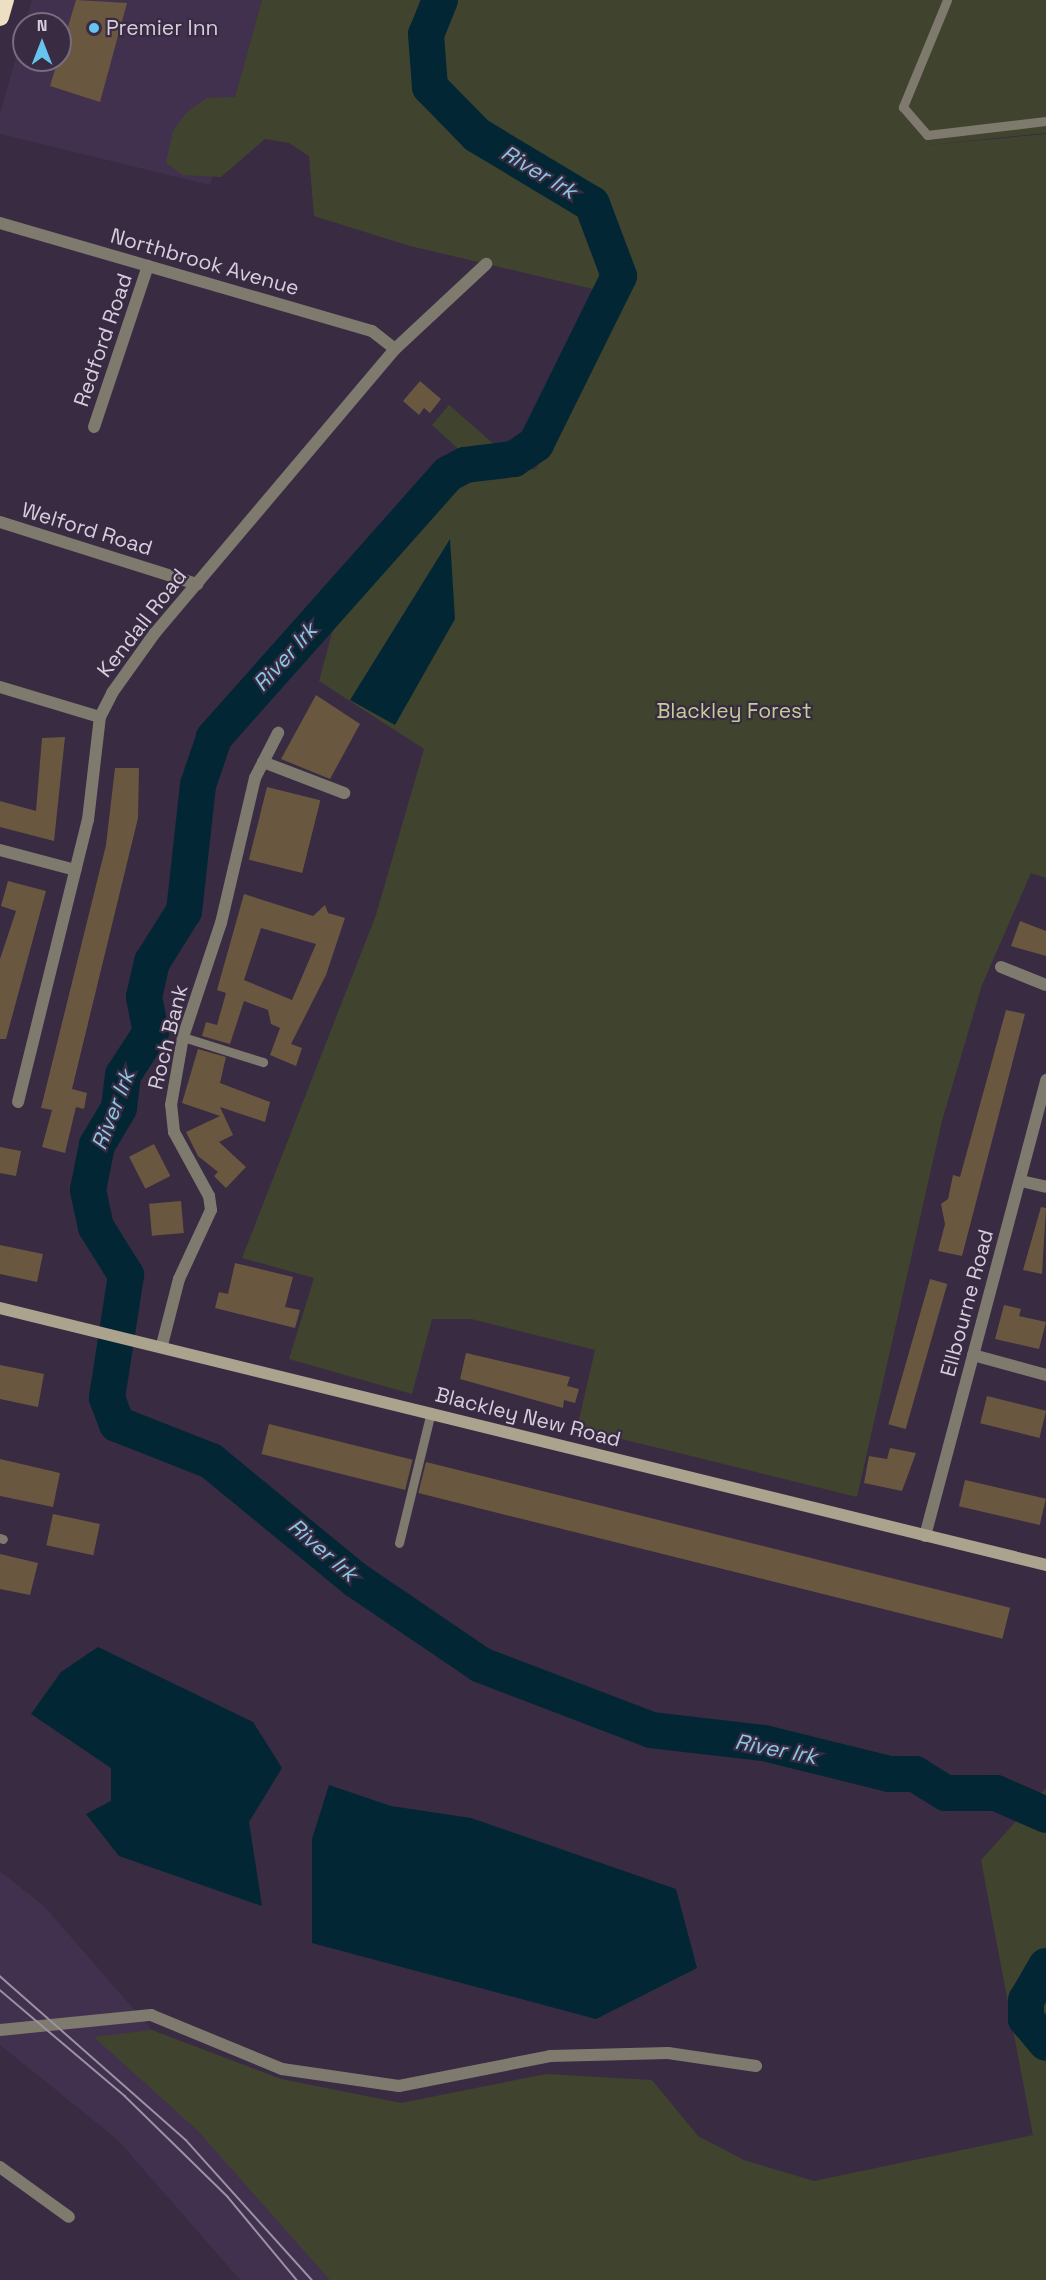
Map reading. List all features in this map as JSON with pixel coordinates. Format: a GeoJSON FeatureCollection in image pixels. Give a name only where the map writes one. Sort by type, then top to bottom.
{"type":"FeatureCollection","features":[{"type":"Feature","properties":{"kind":"highway"},"geometry":{"type":"LineString","coordinates":[[0,17],[5,0]]}},
{"type":"Feature","properties":{"kind":"street","name":"Northbrook Avenue"},"geometry":{"type":"LineString","coordinates":[[0,223],[372,331],[395,349]]}},
{"type":"Feature","properties":{"kind":"street","name":"Kendall Road"},"geometry":{"type":"LineString","coordinates":[[18,1102],[88,820],[100,717],[126,671],[395,349],[486,264]]}},
{"type":"Feature","properties":{"kind":"street","name":"Redford Road"},"geometry":{"type":"LineString","coordinates":[[94,427],[148,266]]}},
{"type":"Feature","properties":{"kind":"street","name":"Welford Road"},"geometry":{"type":"LineString","coordinates":[[0,522],[197,584]]}},
{"type":"Feature","properties":{"kind":"street"},"geometry":{"type":"LineString","coordinates":[[0,687],[100,717]]}},
{"type":"Feature","properties":{"kind":"street","name":"Roch Bank"},"geometry":{"type":"LineString","coordinates":[[162,1345],[179,1279],[210,1210],[209,1196],[174,1132],[171,1105],[183,1037],[221,923],[263,762],[278,733]]}},
{"type":"Feature","properties":{"kind":"street"},"geometry":{"type":"LineString","coordinates":[[263,762],[344,793]]}},
{"type":"Feature","properties":{"kind":"street"},"geometry":{"type":"LineString","coordinates":[[0,850],[75,870]]}},
{"type":"Feature","properties":{"kind":"street"},"geometry":{"type":"LineString","coordinates":[[1001,967],[1046,985]]}},
{"type":"Feature","properties":{"kind":"street","name":"Ellbourne Road"},"geometry":{"type":"LineString","coordinates":[[926,1536],[1046,1080]]}},
{"type":"Feature","properties":{"kind":"street"},"geometry":{"type":"LineString","coordinates":[[1021,1181],[1046,1187]]}},
{"type":"Feature","properties":{"kind":"street","name":"Blackley New Road"},"geometry":{"type":"LineString","coordinates":[[0,1308],[162,1345],[1046,1565]]}},
{"type":"Feature","properties":{"kind":"street"},"geometry":{"type":"LineString","coordinates":[[973,1356],[1046,1375]]}},
{"type":"Feature","properties":{"kind":"street"},"geometry":{"type":"LineString","coordinates":[[0,2030],[151,2014],[282,2069],[399,2086],[550,2056],[668,2054],[756,2066]]}},
{"type":"Feature","properties":{"kind":"street"},"geometry":{"type":"LineString","coordinates":[[0,2167],[69,2217]]}},
{"type":"Feature","properties":{"kind":"lane"},"geometry":{"type":"LineString","coordinates":[[947,0],[903,107],[927,135],[1046,120]]}},
{"type":"Feature","properties":{"kind":"lane"},"geometry":{"type":"LineString","coordinates":[[183,1037],[263,1062]]}},
{"type":"Feature","properties":{"kind":"lane"},"geometry":{"type":"LineString","coordinates":[[399,1543],[430,1412]]}},
{"type":"Feature","properties":{"kind":"shaded area"},"geometry":{"type":"Polygon","coordinates":[[[32,0],[262,0],[210,185],[0,134],[0,114],[12,72],[72,72],[72,12],[28,12],[32,0]]]}},
{"type":"Feature","properties":{"kind":"shaded area"},"geometry":{"type":"Polygon","coordinates":[[[0,1871],[44,1906],[152,2030],[409,2280],[240,2280],[118,2140],[0,2045],[0,1871]]]}},
{"type":"Feature","properties":{"kind":"green space","name":"Blackley Forest"},"geometry":{"type":"Polygon","coordinates":[[[262,0],[1046,0],[1046,133],[918,146],[1046,134],[1046,878],[1031,873],[982,985],[942,1121],[857,1497],[577,1428],[595,1350],[471,1319],[432,1319],[412,1394],[289,1359],[314,1278],[242,1258],[376,915],[424,749],[319,681],[336,618],[463,476],[536,469],[623,296],[410,246],[314,216],[309,156],[289,143],[265,139],[221,177],[183,175],[166,163],[173,131],[187,112],[207,98],[235,97],[262,0]]]}},
{"type":"Feature","properties":{"kind":"green space"},"geometry":{"type":"Polygon","coordinates":[[[449,405],[496,446],[464,454],[432,425],[449,405]]]}},
{"type":"Feature","properties":{"kind":"green space"},"geometry":{"type":"Polygon","coordinates":[[[1046,1788],[1046,2280],[330,2280],[197,2130],[94,2037],[152,2030],[281,2079],[401,2103],[546,2074],[652,2080],[698,2136],[744,2160],[814,2181],[1033,2135],[981,1860],[1046,1788]]]}},
{"type":"Feature","properties":{"kind":"water"},"geometry":{"type":"Polygon","coordinates":[[[450,539],[455,619],[395,725],[350,700],[450,539]]]}},
{"type":"Feature","properties":{"kind":"water"},"geometry":{"type":"Polygon","coordinates":[[[98,1647],[253,1722],[282,1768],[249,1822],[262,1906],[119,1856],[86,1814],[111,1801],[111,1768],[31,1714],[61,1672],[98,1647]]]}},
{"type":"Feature","properties":{"kind":"water"},"geometry":{"type":"Polygon","coordinates":[[[329,1785],[391,1806],[471,1818],[676,1889],[697,1968],[596,2019],[312,1943],[312,1839],[329,1785]]]}},
{"type":"Feature","properties":{"kind":"building","name":"Premier Inn"},"geometry":{"type":"Polygon","coordinates":[[[76,0],[127,3],[100,102],[50,86],[54,72],[72,72],[72,13],[76,0]]]}},
{"type":"Feature","properties":{"kind":"building"},"geometry":{"type":"Polygon","coordinates":[[[420,381],[441,399],[430,413],[424,408],[419,415],[403,401],[420,381]]]}},
{"type":"Feature","properties":{"kind":"building"},"geometry":{"type":"Polygon","coordinates":[[[316,695],[360,724],[330,779],[281,759],[316,695]]]}},
{"type":"Feature","properties":{"kind":"building"},"geometry":{"type":"Polygon","coordinates":[[[65,737],[54,841],[0,827],[0,801],[36,811],[42,738],[65,737]]]}},
{"type":"Feature","properties":{"kind":"building"},"geometry":{"type":"Polygon","coordinates":[[[115,768],[139,768],[138,818],[72,1089],[87,1093],[84,1109],[76,1107],[65,1153],[42,1147],[52,1110],[41,1108],[106,845],[115,768]]]}},
{"type":"Feature","properties":{"kind":"building"},"geometry":{"type":"Polygon","coordinates":[[[267,787],[320,800],[302,873],[249,860],[267,787]]]}},
{"type":"Feature","properties":{"kind":"building"},"geometry":{"type":"Polygon","coordinates":[[[8,881],[46,891],[6,1039],[0,1039],[0,959],[16,911],[1,906],[8,881]]]}},
{"type":"Feature","properties":{"kind":"building"},"geometry":{"type":"Polygon","coordinates":[[[244,894],[313,916],[325,905],[328,913],[345,918],[326,975],[291,1044],[302,1048],[296,1066],[270,1055],[280,1028],[271,1024],[268,1010],[244,1001],[230,1044],[202,1036],[206,1022],[217,1025],[226,993],[217,990],[244,894]],[[261,928],[244,980],[292,1000],[316,944],[261,928]]]}},
{"type":"Feature","properties":{"kind":"building"},"geometry":{"type":"Polygon","coordinates":[[[1020,921],[1046,931],[1046,956],[1011,946],[1020,921]]]}},
{"type":"Feature","properties":{"kind":"building"},"geometry":{"type":"Polygon","coordinates":[[[1006,1010],[1025,1014],[962,1256],[938,1251],[945,1224],[941,1204],[948,1199],[953,1175],[960,1177],[1006,1010]]]}},
{"type":"Feature","properties":{"kind":"building"},"geometry":{"type":"Polygon","coordinates":[[[198,1049],[226,1057],[220,1083],[270,1102],[265,1122],[220,1107],[233,1135],[219,1142],[246,1167],[226,1188],[214,1176],[218,1172],[198,1156],[186,1132],[220,1116],[182,1103],[198,1049]]]}},
{"type":"Feature","properties":{"kind":"building"},"geometry":{"type":"Polygon","coordinates":[[[154,1144],[170,1176],[145,1189],[129,1157],[154,1144]]]}},
{"type":"Feature","properties":{"kind":"building"},"geometry":{"type":"Polygon","coordinates":[[[0,1147],[21,1151],[16,1176],[0,1173],[0,1147]]]}},
{"type":"Feature","properties":{"kind":"building"},"geometry":{"type":"Polygon","coordinates":[[[181,1201],[184,1233],[152,1236],[149,1204],[181,1201]]]}},
{"type":"Feature","properties":{"kind":"building"},"geometry":{"type":"Polygon","coordinates":[[[1041,1207],[1046,1208],[1042,1274],[1023,1270],[1041,1207]]]}},
{"type":"Feature","properties":{"kind":"building"},"geometry":{"type":"Polygon","coordinates":[[[0,1245],[43,1254],[37,1282],[0,1274],[0,1245]]]}},
{"type":"Feature","properties":{"kind":"building"},"geometry":{"type":"Polygon","coordinates":[[[235,1263],[293,1277],[285,1307],[300,1310],[295,1328],[215,1308],[219,1292],[228,1294],[235,1263]]]}},
{"type":"Feature","properties":{"kind":"building"},"geometry":{"type":"Polygon","coordinates":[[[930,1279],[947,1284],[906,1429],[888,1424],[930,1279]]]}},
{"type":"Feature","properties":{"kind":"building"},"geometry":{"type":"Polygon","coordinates":[[[1004,1305],[1021,1309],[1019,1316],[1046,1322],[1039,1349],[995,1339],[1004,1305]]]}},
{"type":"Feature","properties":{"kind":"building"},"geometry":{"type":"Polygon","coordinates":[[[466,1353],[570,1377],[567,1386],[579,1389],[575,1403],[564,1400],[563,1408],[460,1379],[466,1353]]]}},
{"type":"Feature","properties":{"kind":"building"},"geometry":{"type":"Polygon","coordinates":[[[0,1365],[44,1374],[38,1407],[0,1399],[0,1365]]]}},
{"type":"Feature","properties":{"kind":"building"},"geometry":{"type":"Polygon","coordinates":[[[987,1396],[1046,1411],[1039,1438],[980,1423],[987,1396]]]}},
{"type":"Feature","properties":{"kind":"building"},"geometry":{"type":"Polygon","coordinates":[[[269,1424],[413,1460],[405,1490],[262,1454],[269,1424]]]}},
{"type":"Feature","properties":{"kind":"building"},"geometry":{"type":"Polygon","coordinates":[[[890,1448],[916,1453],[902,1491],[864,1483],[869,1456],[887,1459],[890,1448]]]}},
{"type":"Feature","properties":{"kind":"building"},"geometry":{"type":"Polygon","coordinates":[[[0,1459],[60,1473],[53,1507],[0,1496],[0,1459]]]}},
{"type":"Feature","properties":{"kind":"building"},"geometry":{"type":"Polygon","coordinates":[[[426,1462],[1010,1608],[1002,1639],[418,1493],[426,1462]]]}},
{"type":"Feature","properties":{"kind":"building"},"geometry":{"type":"Polygon","coordinates":[[[965,1480],[1046,1499],[1040,1525],[959,1506],[965,1480]]]}},
{"type":"Feature","properties":{"kind":"building"},"geometry":{"type":"Polygon","coordinates":[[[53,1514],[100,1524],[93,1555],[46,1545],[53,1514]]]}},
{"type":"Feature","properties":{"kind":"building"},"geometry":{"type":"Polygon","coordinates":[[[0,1554],[38,1563],[30,1595],[0,1589],[0,1554]]]}},
{"type":"Feature","properties":{"kind":"waterway","name":"River Irk"},"geometry":{"type":"LineString","coordinates":[[440,0],[426,34],[430,87],[477,135],[592,204],[619,276],[536,444],[514,459],[465,465],[448,474],[214,738],[198,785],[184,911],[152,962],[144,997],[151,1032],[123,1075],[119,1108],[97,1145],[88,1190],[96,1227],[126,1275],[107,1398],[117,1424],[211,1461],[356,1580],[481,1665],[651,1730],[764,1743],[889,1774],[915,1774],[946,1793],[996,1793],[1046,1815]]}},
{"type":"Feature","properties":{"kind":"waterway","name":"River Irk"},"geometry":{"type":"LineString","coordinates":[[1046,1966],[1026,2000],[1026,2019],[1046,2043]]}},
{"type":"Feature","properties":{"kind":"tram line"},"geometry":{"type":"LineString","coordinates":[[0,1976],[186,2140],[312,2280]]}},
{"type":"Feature","properties":{"kind":"tram line"},"geometry":{"type":"LineString","coordinates":[[0,1990],[125,2096],[228,2197],[297,2280]]}},
{"type":"Feature","properties":{"kind":"place","name":"Premier Inn"},"geometry":{"type":"Point","coordinates":[94,28]}}]}
